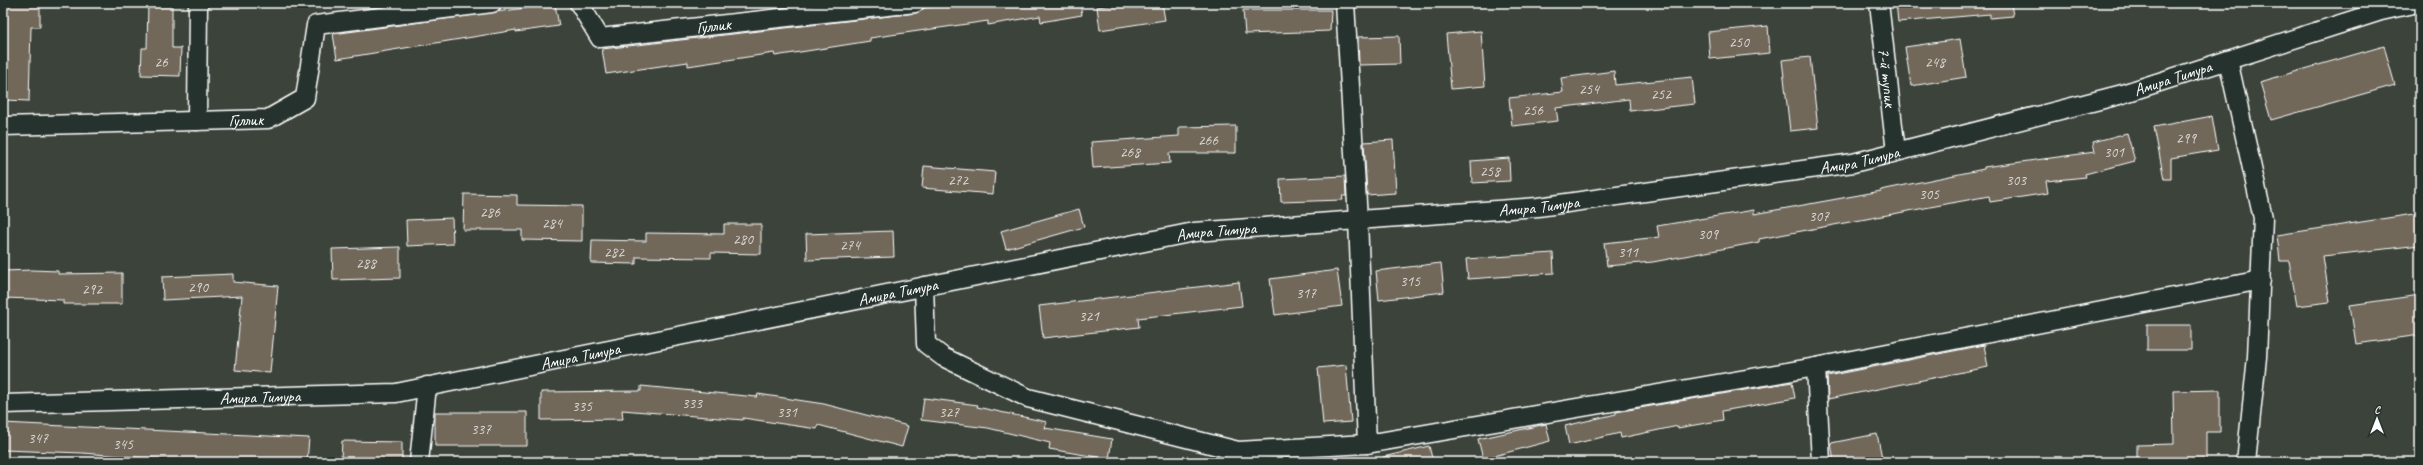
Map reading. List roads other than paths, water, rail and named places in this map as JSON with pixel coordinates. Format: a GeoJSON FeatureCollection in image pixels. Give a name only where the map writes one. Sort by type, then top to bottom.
{"type":"FeatureCollection","features":[{"type":"Feature","properties":{"kind":"street"},"geometry":{"type":"LineString","coordinates":[[198,3],[198,121]]}},
{"type":"Feature","properties":{"kind":"street","name":"Гуллик"},"geometry":{"type":"LineString","coordinates":[[3,126],[268,119],[305,98],[316,25],[492,3]]}},
{"type":"Feature","properties":{"kind":"street","name":"Гуллик"},"geometry":{"type":"LineString","coordinates":[[579,3],[600,38],[915,3]]}},
{"type":"Feature","properties":{"kind":"street"},"geometry":{"type":"LineString","coordinates":[[1345,3],[1358,220],[1367,444]]}},
{"type":"Feature","properties":{"kind":"street","name":"7-й тупик"},"geometry":{"type":"LineString","coordinates":[[1879,3],[1896,152]]}},
{"type":"Feature","properties":{"kind":"street","name":"Амира Тимура"},"geometry":{"type":"LineString","coordinates":[[3,404],[396,393],[1194,232],[1538,207],[1853,163],[2119,95],[2381,11],[2418,3]]}},
{"type":"Feature","properties":{"kind":"street"},"geometry":{"type":"LineString","coordinates":[[2228,60],[2263,218],[2257,357],[2246,462]]}},
{"type":"Feature","properties":{"kind":"street"},"geometry":{"type":"LineString","coordinates":[[924,286],[926,344],[943,357],[1028,398],[1238,451],[1367,444],[1816,367],[2261,280]]}},
{"type":"Feature","properties":{"kind":"street"},"geometry":{"type":"LineString","coordinates":[[1816,367],[1821,462]]}},
{"type":"Feature","properties":{"kind":"street"},"geometry":{"type":"LineString","coordinates":[[419,462],[427,386]]}}]}
